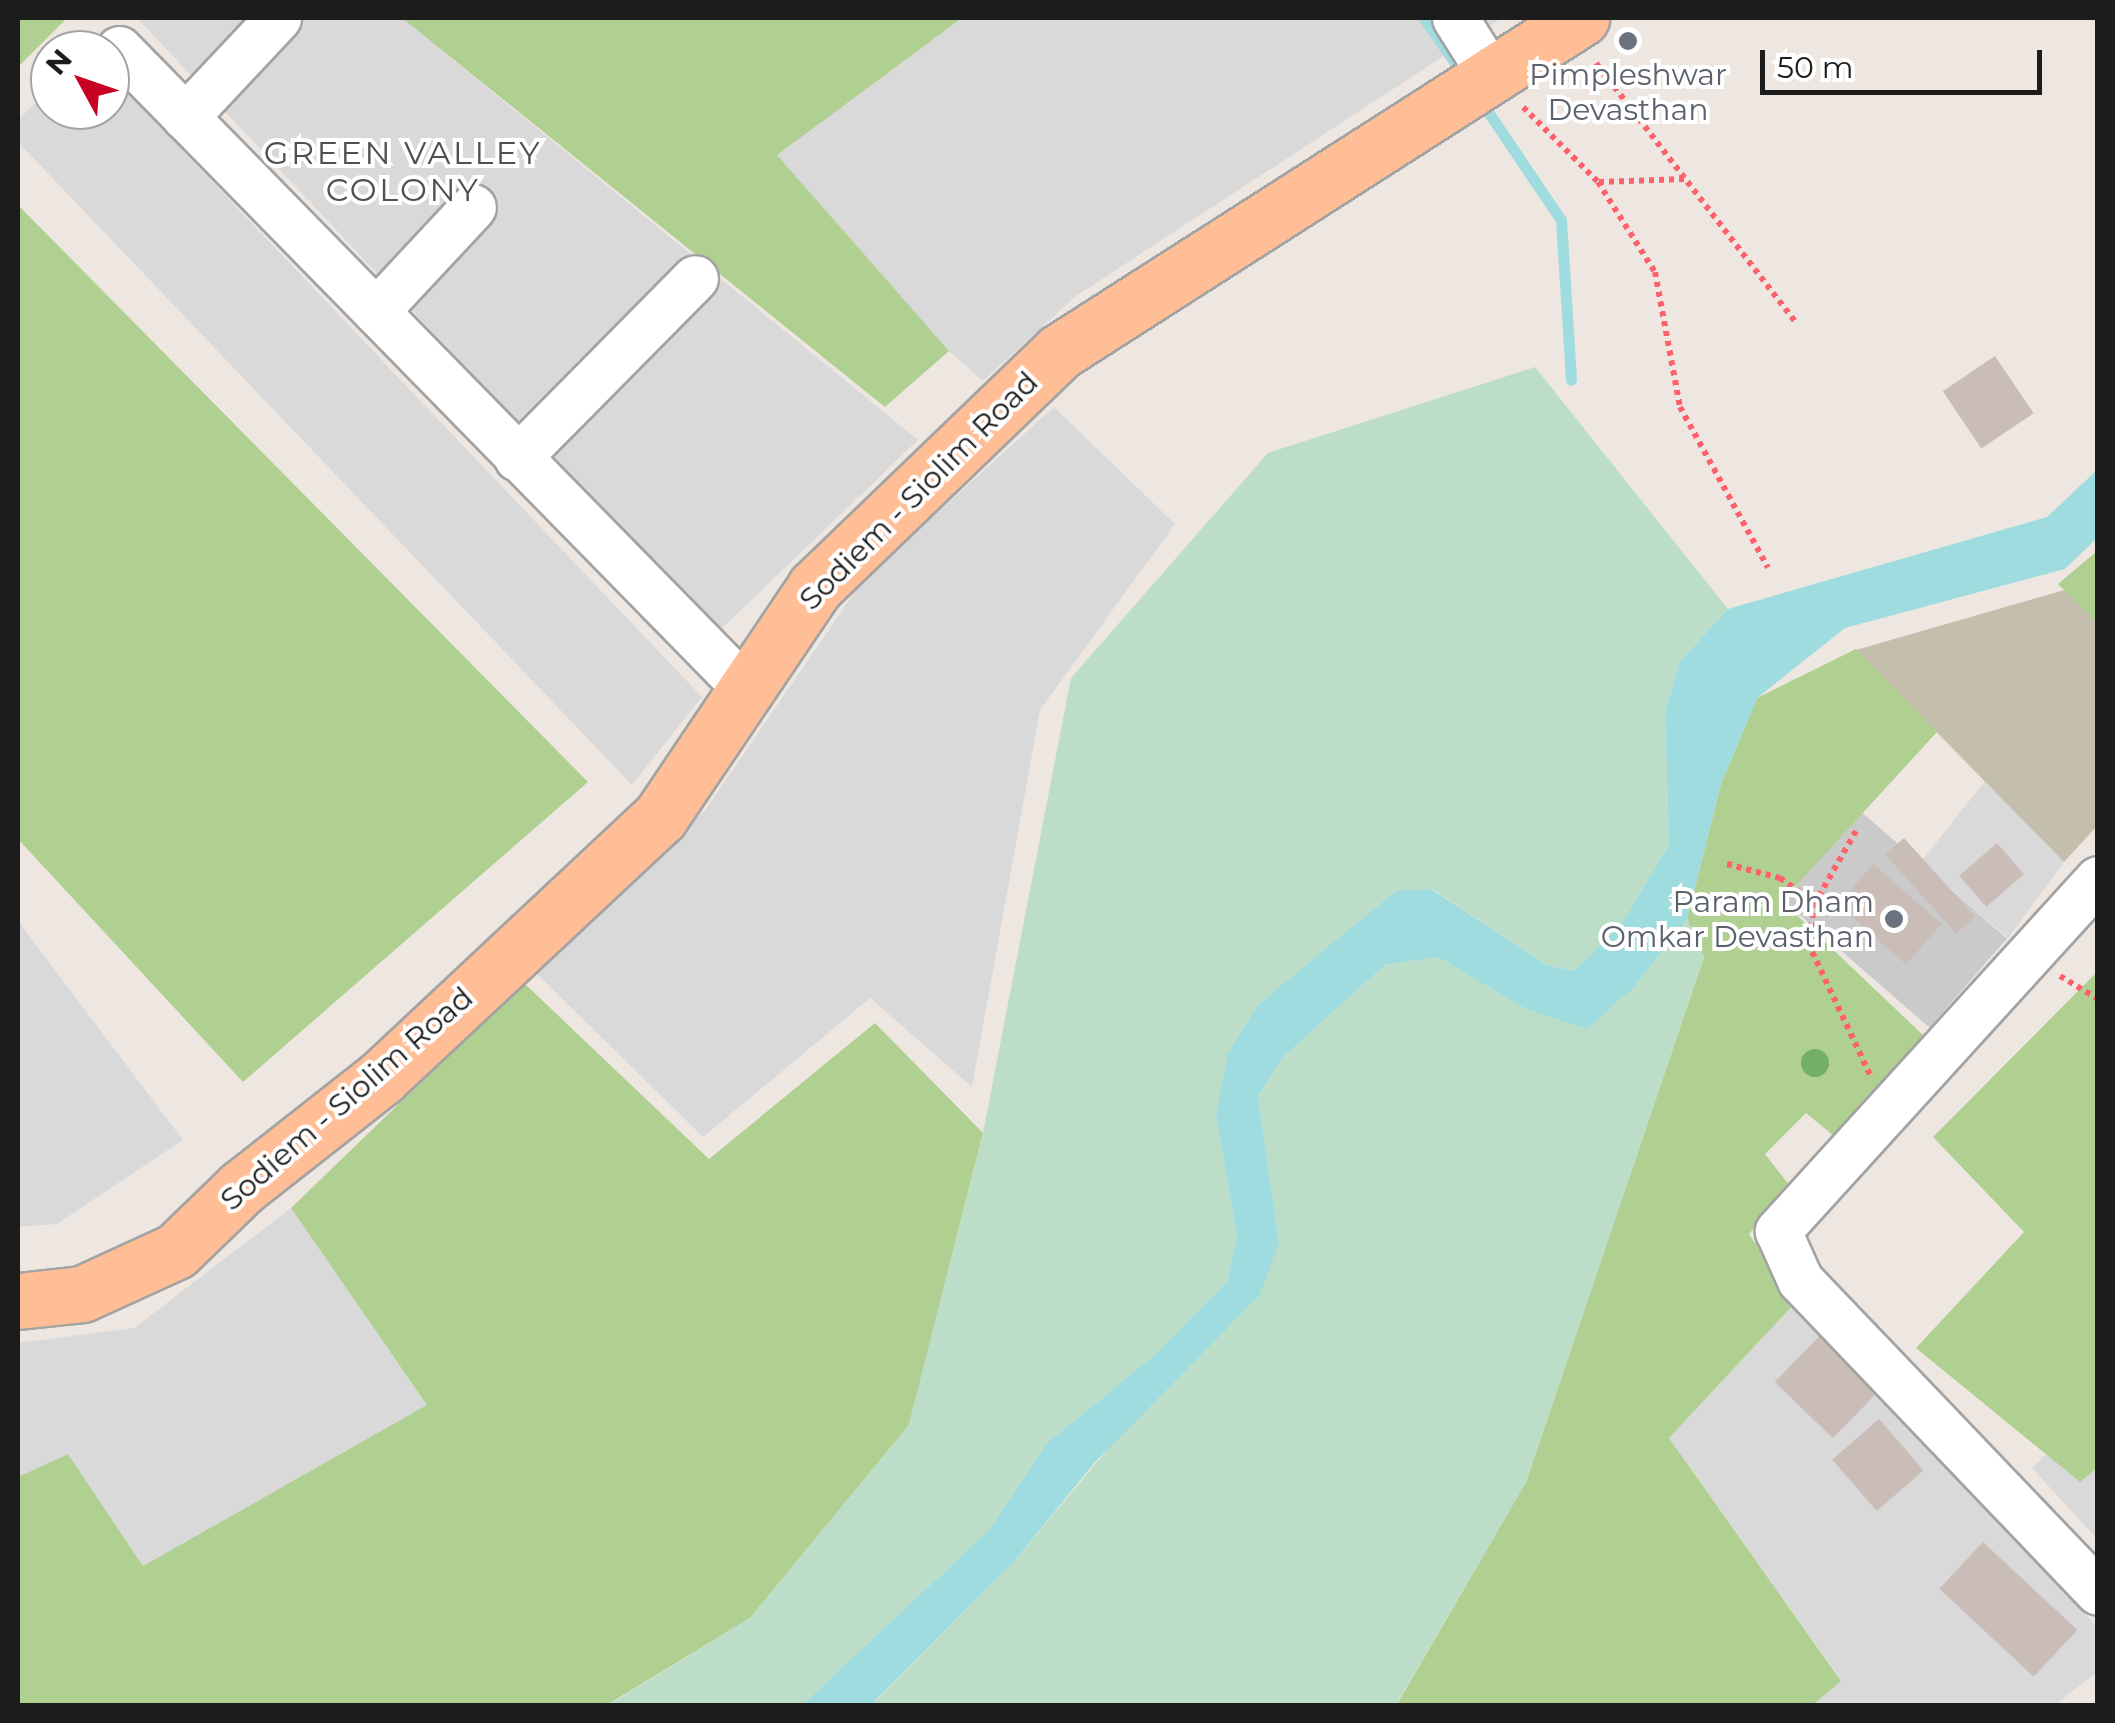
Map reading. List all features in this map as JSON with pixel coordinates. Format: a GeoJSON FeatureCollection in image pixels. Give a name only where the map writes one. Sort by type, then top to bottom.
{"type":"FeatureCollection","features":[{"type":"Feature","properties":{"kind":"main road","name":"Sodiem - Siolim Road"},"geometry":{"type":"LineString","coordinates":[[18,1301],[82,1294],[176,1251],[241,1188],[382,1077],[660,817],[815,587],[1059,352],[1574,22]]}},
{"type":"Feature","properties":{"kind":"street"},"geometry":{"type":"LineString","coordinates":[[185,117],[278,18]]}},
{"type":"Feature","properties":{"kind":"street"},"geometry":{"type":"LineString","coordinates":[[1455,18],[1491,75]]}},
{"type":"Feature","properties":{"kind":"street"},"geometry":{"type":"LineString","coordinates":[[130,60],[746,689]]}},
{"type":"Feature","properties":{"kind":"street"},"geometry":{"type":"LineString","coordinates":[[376,311],[473,207]]}},
{"type":"Feature","properties":{"kind":"street"},"geometry":{"type":"LineString","coordinates":[[517,458],[695,278]]}},
{"type":"Feature","properties":{"kind":"street"},"geometry":{"type":"LineString","coordinates":[[2098,879],[1884,1106],[1778,1230],[1800,1280],[2098,1592]]}},
{"type":"Feature","properties":{"kind":"path"},"geometry":{"type":"LineString","coordinates":[[1574,22],[1685,179],[1796,323]]}},
{"type":"Feature","properties":{"kind":"path"},"geometry":{"type":"LineString","coordinates":[[1491,75],[1598,182],[1655,272],[1680,407],[1768,568]]}},
{"type":"Feature","properties":{"kind":"path"},"geometry":{"type":"LineString","coordinates":[[1598,182],[1685,179]]}},
{"type":"Feature","properties":{"kind":"path"},"geometry":{"type":"LineString","coordinates":[[1856,832],[1815,903],[1808,943],[1884,1106]]}},
{"type":"Feature","properties":{"kind":"path"},"geometry":{"type":"LineString","coordinates":[[1727,864],[1780,878],[1815,903]]}},
{"type":"Feature","properties":{"kind":"shaded area"},"geometry":{"type":"Polygon","coordinates":[[[137,18],[402,18],[918,440],[716,634],[137,18]]]}},
{"type":"Feature","properties":{"kind":"shaded area"},"geometry":{"type":"Polygon","coordinates":[[[962,18],[1502,18],[1076,296],[983,381],[949,351],[776,155],[962,18]]]}},
{"type":"Feature","properties":{"kind":"shaded area"},"geometry":{"type":"Polygon","coordinates":[[[130,95],[702,697],[632,785],[18,142],[18,120],[30,108],[30,130],[130,130],[130,95]]]}},
{"type":"Feature","properties":{"kind":"shaded area"},"geometry":{"type":"Polygon","coordinates":[[[1054,407],[1175,524],[1040,710],[972,1087],[870,998],[703,1137],[536,973],[706,809],[863,580],[1054,407]]]}},
{"type":"Feature","properties":{"kind":"shaded area"},"geometry":{"type":"Polygon","coordinates":[[[2068,589],[2097,617],[2097,826],[2064,862],[1856,650],[2068,589]]]}},
{"type":"Feature","properties":{"kind":"shaded area"},"geometry":{"type":"Polygon","coordinates":[[[1985,781],[2064,862],[2008,938],[1920,863],[1985,781]]]}},
{"type":"Feature","properties":{"kind":"shaded area","name":"Param Dham Omkar Devasthan"},"geometry":{"type":"Polygon","coordinates":[[[1859,810],[2007,939],[1930,1028],[1782,899],[1859,810]]]}},
{"type":"Feature","properties":{"kind":"shaded area"},"geometry":{"type":"Polygon","coordinates":[[[18,921],[183,1140],[57,1224],[18,1227],[18,921]]]}},
{"type":"Feature","properties":{"kind":"shaded area"},"geometry":{"type":"Polygon","coordinates":[[[291,1208],[428,1405],[143,1566],[68,1454],[18,1477],[18,1343],[134,1328],[291,1208]]]}},
{"type":"Feature","properties":{"kind":"shaded area"},"geometry":{"type":"Polygon","coordinates":[[[1795,1303],[2097,1627],[2097,1672],[2055,1705],[1813,1705],[1841,1680],[1669,1438],[1795,1303]]]}},
{"type":"Feature","properties":{"kind":"shaded area"},"geometry":{"type":"Polygon","coordinates":[[[2097,1404],[2097,1539],[2032,1468],[2097,1404]]]}},
{"type":"Feature","properties":{"kind":"green space"},"geometry":{"type":"Polygon","coordinates":[[[18,18],[67,18],[55,30],[30,30],[30,55],[18,67],[18,18]]]}},
{"type":"Feature","properties":{"kind":"green space"},"geometry":{"type":"Polygon","coordinates":[[[402,18],[962,18],[777,155],[949,351],[885,407],[402,18]]]}},
{"type":"Feature","properties":{"kind":"green space"},"geometry":{"type":"Polygon","coordinates":[[[18,205],[588,782],[243,1082],[18,839],[18,205]]]}},
{"type":"Feature","properties":{"kind":"green space"},"geometry":{"type":"Polygon","coordinates":[[[1535,367],[1728,609],[1680,661],[1665,712],[1669,845],[1620,926],[1574,971],[1547,965],[1432,889],[1396,892],[1258,1005],[1216,1116],[1237,1237],[1227,1282],[1157,1353],[1047,1443],[990,1529],[802,1705],[607,1706],[750,1618],[909,1425],[983,1133],[1071,678],[1268,453],[1535,367]]]}},
{"type":"Feature","properties":{"kind":"green space"},"geometry":{"type":"Polygon","coordinates":[[[2097,551],[2097,622],[2058,584],[2097,551]]]}},
{"type":"Feature","properties":{"kind":"green space"},"geometry":{"type":"Polygon","coordinates":[[[1856,649],[1937,732],[1782,901],[1924,1036],[1834,1136],[1806,1113],[1765,1154],[1790,1186],[1749,1234],[1795,1303],[1669,1438],[1841,1681],[1813,1705],[1396,1706],[1526,1482],[1704,957],[1687,919],[1721,784],[1757,698],[1856,649]]]}},
{"type":"Feature","properties":{"kind":"green space"},"geometry":{"type":"Polygon","coordinates":[[[1687,919],[1704,957],[1526,1482],[1396,1705],[871,1706],[1013,1563],[1279,1243],[1258,1096],[1283,1057],[1385,965],[1438,957],[1524,1008],[1634,987],[1687,919]]]}},
{"type":"Feature","properties":{"kind":"green space"},"geometry":{"type":"Polygon","coordinates":[[[2097,972],[2098,1467],[2080,1482],[1916,1348],[2024,1232],[1933,1137],[2097,972]]]}},
{"type":"Feature","properties":{"kind":"green space"},"geometry":{"type":"Polygon","coordinates":[[[524,983],[709,1159],[875,1023],[983,1133],[909,1425],[750,1618],[607,1705],[18,1705],[18,1477],[68,1454],[143,1566],[427,1405],[291,1208],[524,983]]]}},
{"type":"Feature","properties":{"kind":"water"},"geometry":{"type":"Polygon","coordinates":[[[2097,470],[2097,538],[2065,569],[1845,628],[1757,698],[1721,784],[1687,919],[1634,987],[1587,1029],[1524,1008],[1438,957],[1385,965],[1283,1057],[1258,1096],[1279,1243],[1259,1296],[1095,1462],[1013,1563],[871,1705],[802,1705],[990,1529],[1047,1443],[1157,1353],[1227,1282],[1237,1237],[1216,1116],[1228,1054],[1258,1005],[1396,891],[1431,889],[1547,965],[1574,971],[1620,926],[1669,845],[1665,712],[1680,661],[1728,609],[2047,517],[2097,470]]]}},
{"type":"Feature","properties":{"kind":"building"},"geometry":{"type":"Polygon","coordinates":[[[1995,356],[2034,413],[1981,448],[1943,391],[1995,356]]]}},
{"type":"Feature","properties":{"kind":"building"},"geometry":{"type":"Polygon","coordinates":[[[1904,838],[1975,917],[1956,934],[1885,855],[1904,838]]]}},
{"type":"Feature","properties":{"kind":"building"},"geometry":{"type":"Polygon","coordinates":[[[1997,843],[2024,874],[1986,907],[1959,876],[1997,843]]]}},
{"type":"Feature","properties":{"kind":"building"},"geometry":{"type":"Polygon","coordinates":[[[1873,864],[1942,924],[1906,964],[1838,905],[1873,864]]]}},
{"type":"Feature","properties":{"kind":"building"},"geometry":{"type":"Polygon","coordinates":[[[1824,1331],[1882,1387],[1833,1438],[1775,1382],[1824,1331]]]}},
{"type":"Feature","properties":{"kind":"building"},"geometry":{"type":"Polygon","coordinates":[[[1879,1419],[1924,1470],[1877,1511],[1832,1460],[1879,1419]]]}},
{"type":"Feature","properties":{"kind":"building"},"geometry":{"type":"Polygon","coordinates":[[[1983,1542],[2077,1630],[2034,1677],[1939,1589],[1983,1542]]]}},
{"type":"Feature","properties":{"kind":"waterway"},"geometry":{"type":"LineString","coordinates":[[1424,18],[1464,76]]}},
{"type":"Feature","properties":{"kind":"waterway"},"geometry":{"type":"LineString","coordinates":[[1480,100],[1561,220],[1571,380]]}},
{"type":"Feature","properties":{"kind":"place","name":"Pimpleshwar Devasthan"},"geometry":{"type":"Point","coordinates":[1628,41]}},
{"type":"Feature","properties":{"kind":"place","name":"Param Dham Omkar Devasthan"},"geometry":{"type":"Point","coordinates":[1894,919]}},
{"type":"Feature","properties":{"kind":"district","name":"GREEN VALLEY COLONY"},"geometry":{"type":"Point","coordinates":[403,172]}}]}
